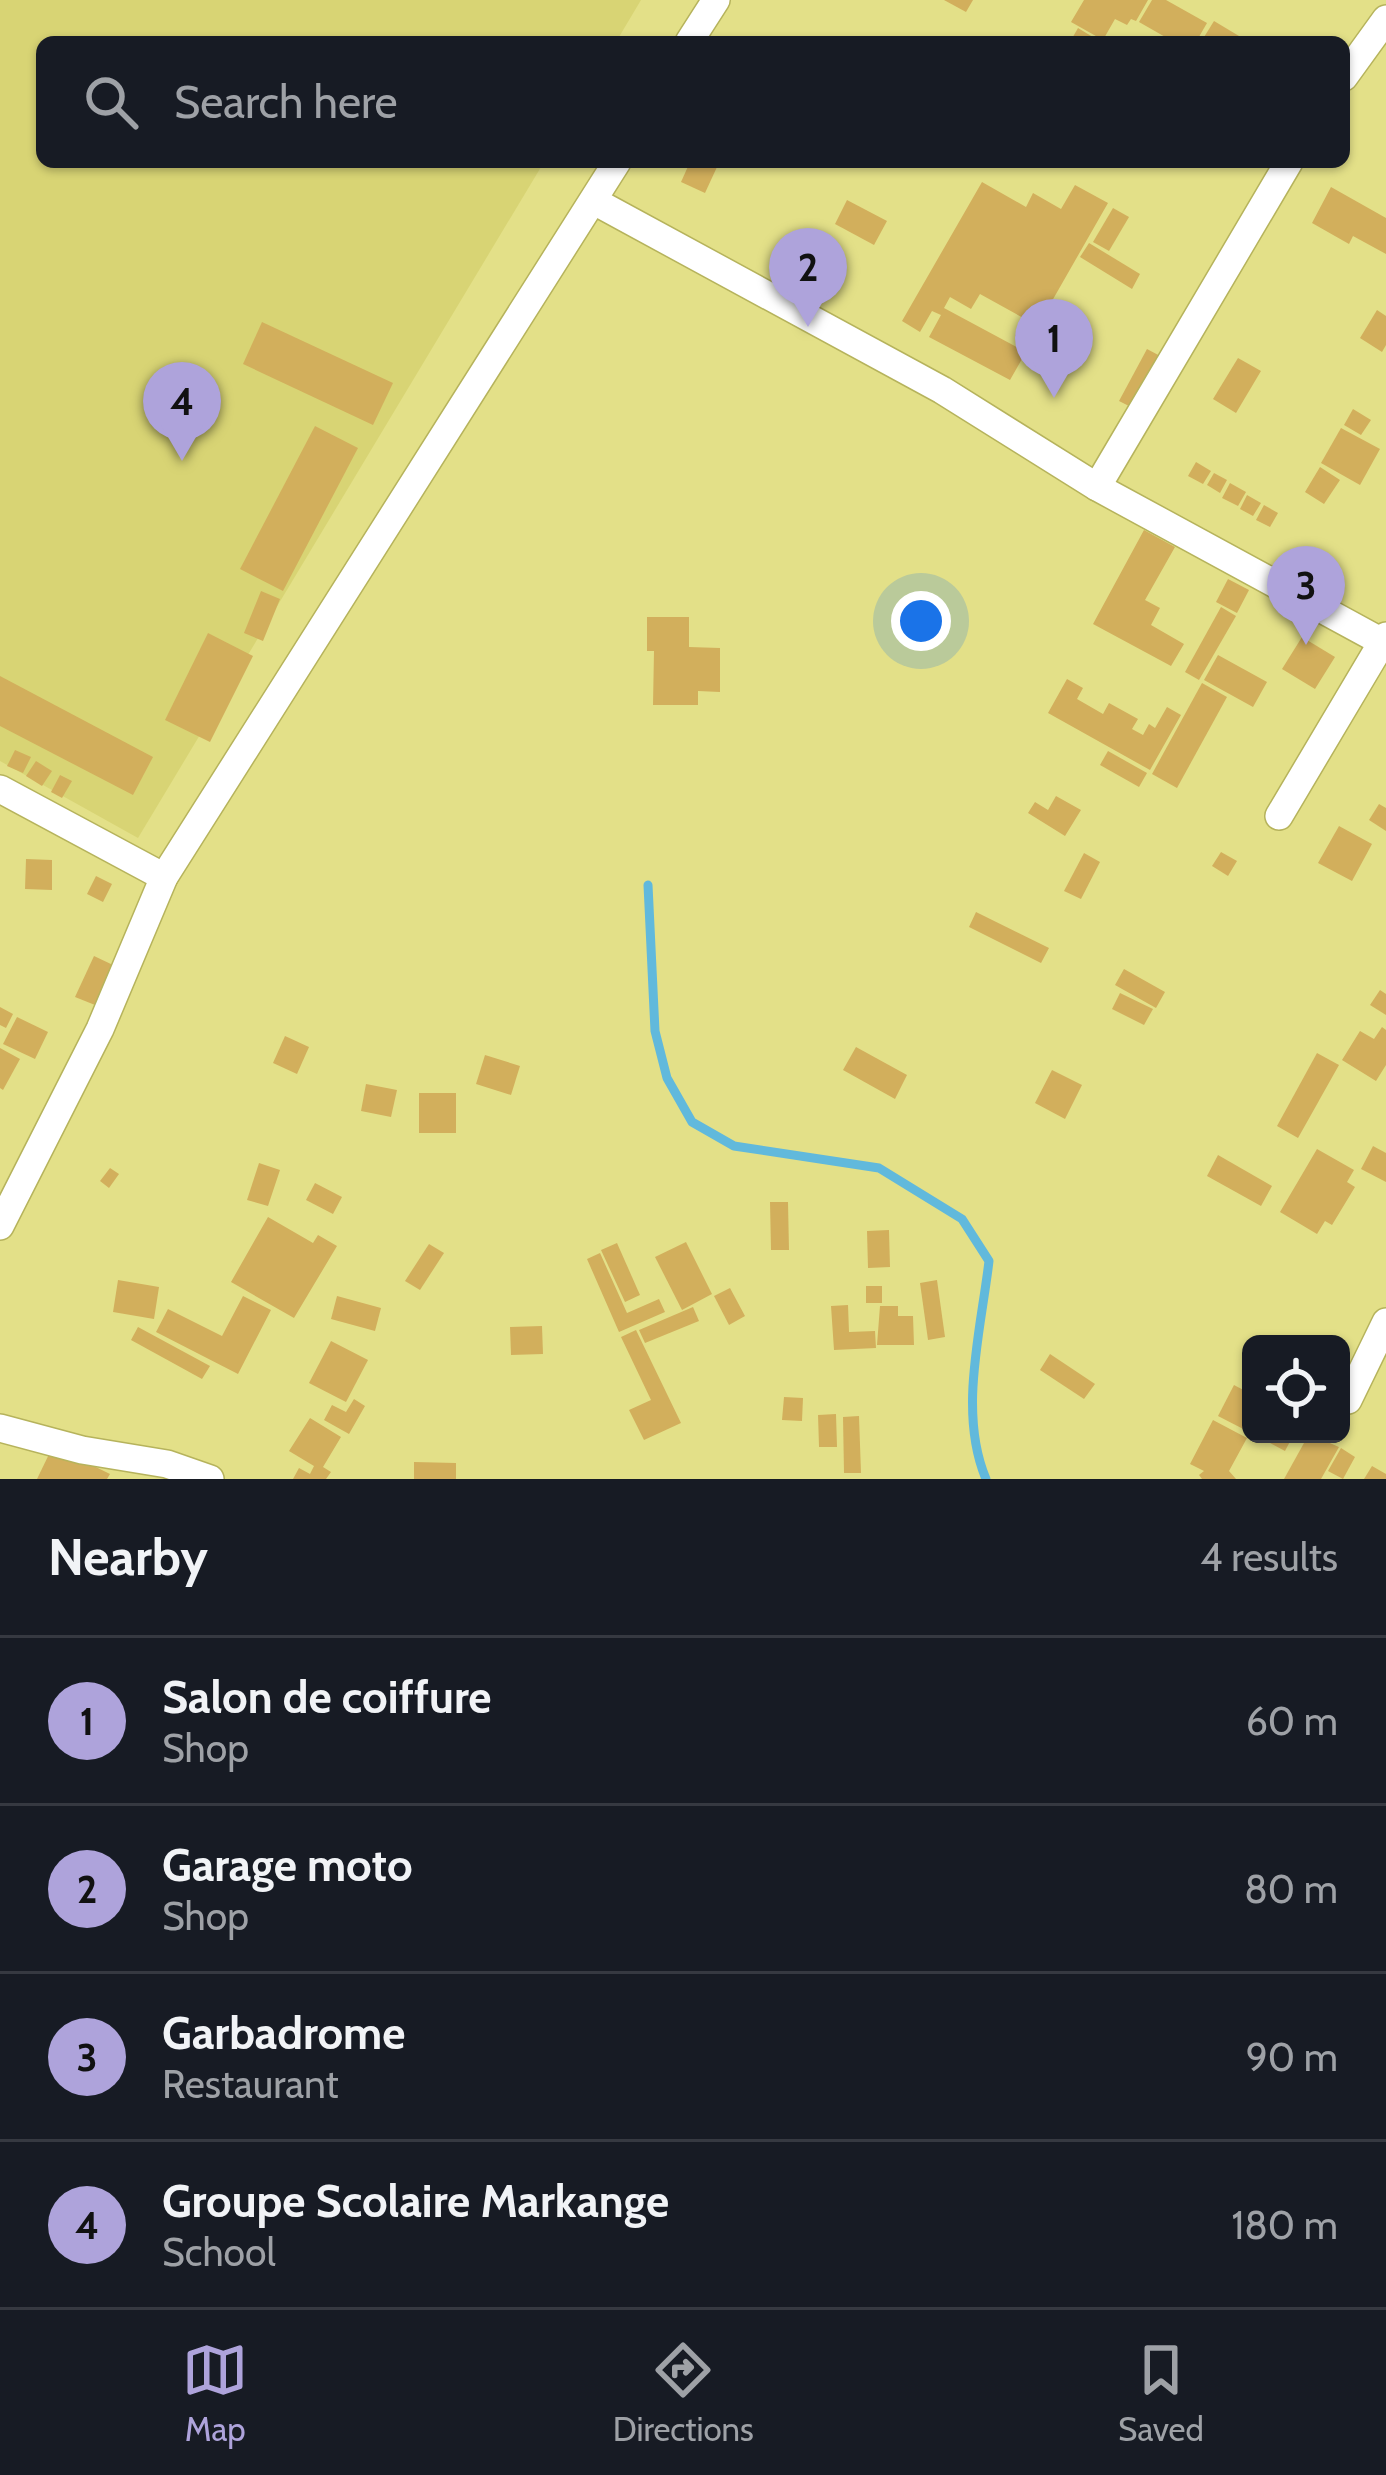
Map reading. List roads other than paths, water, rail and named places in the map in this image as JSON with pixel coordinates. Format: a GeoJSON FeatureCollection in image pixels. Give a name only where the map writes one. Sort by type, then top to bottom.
{"type":"FeatureCollection","features":[{"type":"Feature","properties":{"kind":"street"},"geometry":{"type":"LineString","coordinates":[[693,36],[716,0]]}},
{"type":"Feature","properties":{"kind":"street"},"geometry":{"type":"LineString","coordinates":[[1350,69],[1386,19]]}},
{"type":"Feature","properties":{"kind":"street"},"geometry":{"type":"LineString","coordinates":[[0,1226],[100,1029],[164,877],[613,168]]}},
{"type":"Feature","properties":{"kind":"street"},"geometry":{"type":"LineString","coordinates":[[1096,487],[1285,168]]}},
{"type":"Feature","properties":{"kind":"street"},"geometry":{"type":"LineString","coordinates":[[594,201],[942,390],[1096,487],[1385,640],[1279,816]]}},
{"type":"Feature","properties":{"kind":"street"},"geometry":{"type":"LineString","coordinates":[[0,789],[164,877]]}},
{"type":"Feature","properties":{"kind":"street"},"geometry":{"type":"LineString","coordinates":[[1350,1396],[1386,1322]]}},
{"type":"Feature","properties":{"kind":"street"},"geometry":{"type":"LineString","coordinates":[[0,1428],[82,1450],[167,1464],[210,1479]]}},
{"type":"Feature","properties":{"kind":"waterway"},"geometry":{"type":"LineString","coordinates":[[648,885],[655,1031],[667,1078],[692,1122],[734,1146],[879,1168],[962,1219],[989,1261],[973,1399],[978,1454],[986,1479]]}},
{"type":"Feature","properties":{"kind":"place","name":"Garage moto"},"geometry":{"type":"Point","coordinates":[808,327]}},
{"type":"Feature","properties":{"kind":"place","name":"Salon de coiffure"},"geometry":{"type":"Point","coordinates":[1054,398]}},
{"type":"Feature","properties":{"kind":"place","name":"Groupe Scolaire Markange"},"geometry":{"type":"Point","coordinates":[182,461]}},
{"type":"Feature","properties":{"kind":"place","name":"Garbadrome"},"geometry":{"type":"Point","coordinates":[1306,645]}}]}
